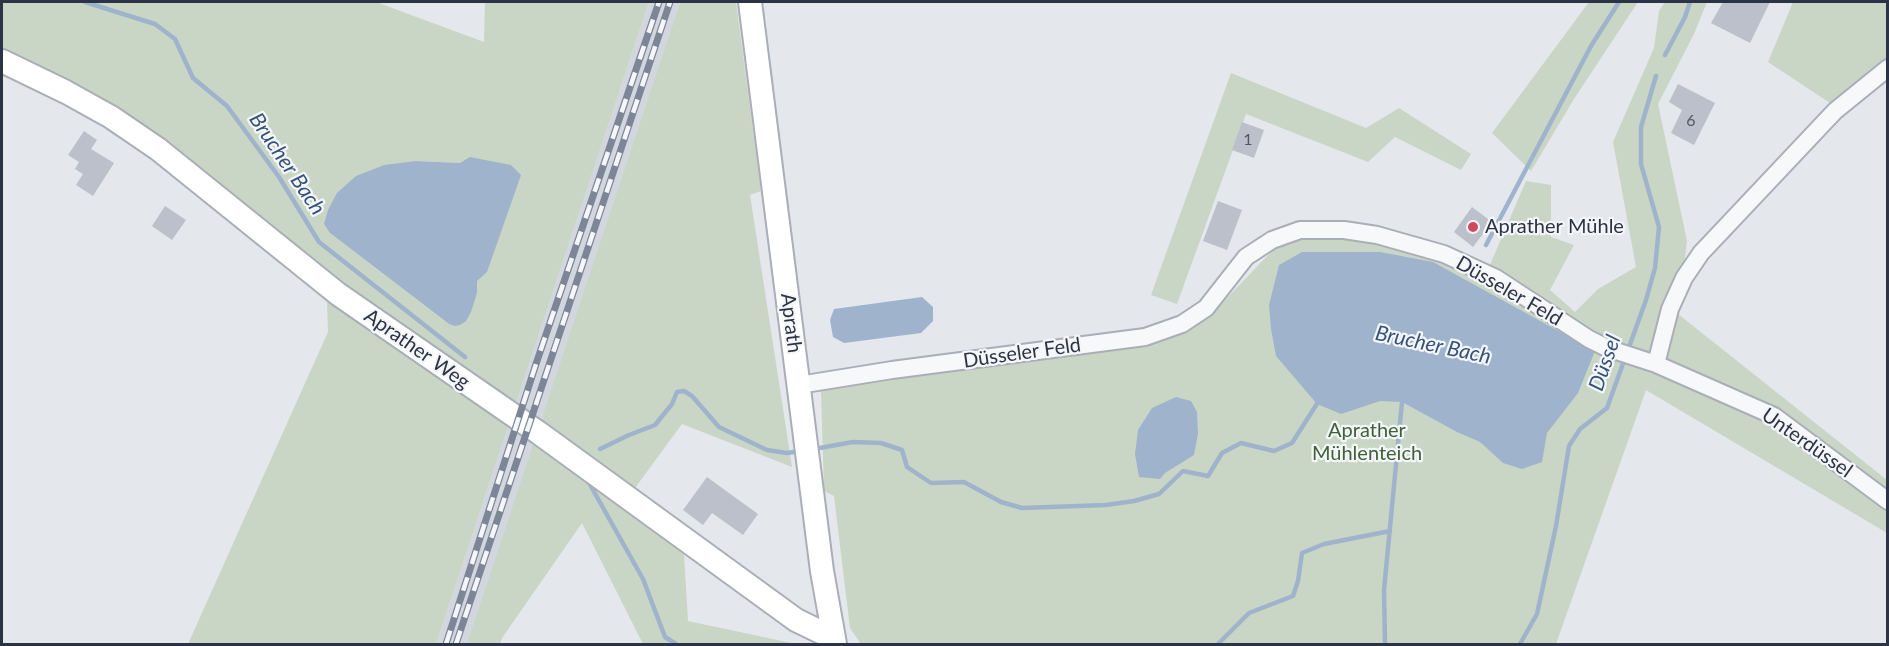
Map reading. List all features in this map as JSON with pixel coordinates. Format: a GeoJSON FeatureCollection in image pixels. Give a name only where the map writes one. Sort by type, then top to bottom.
{"type":"FeatureCollection","features":[{"type":"Feature","properties":{"kind":"street","name":"Aprath"},"geometry":{"type":"LineString","coordinates":[[750,2],[822,571],[834,641]]}},
{"type":"Feature","properties":{"kind":"street","name":"Aprather Weg"},"geometry":{"type":"LineString","coordinates":[[2,61],[111,117],[158,149],[338,294],[539,433],[796,620],[834,641]]}},
{"type":"Feature","properties":{"kind":"street"},"geometry":{"type":"LineString","coordinates":[[1650,362],[1684,278],[1701,253],[1835,111],[1887,68]]}},
{"type":"Feature","properties":{"kind":"street","name":"Düsseler Feld"},"geometry":{"type":"LineString","coordinates":[[799,385],[892,370],[1145,337],[1182,324],[1206,308],[1246,257],[1272,240],[1300,230],[1344,230],[1377,235],[1444,254],[1496,278],[1589,339],[1607,348],[1650,362]]}},
{"type":"Feature","properties":{"kind":"street","name":"Unterdüssel"},"geometry":{"type":"LineString","coordinates":[[1650,362],[1774,416],[1887,501]]}},
{"type":"Feature","properties":{"kind":"shaded area"},"geometry":{"type":"Polygon","coordinates":[[[649,2],[680,2],[468,644],[436,644],[649,2]]]}},
{"type":"Feature","properties":{"kind":"green space"},"geometry":{"type":"Polygon","coordinates":[[[2,2],[376,2],[484,42],[485,2],[649,2],[436,644],[188,644],[328,332],[327,301],[199,197],[248,206],[188,159],[105,100],[2,53],[2,2]],[[416,161],[330,233],[449,324],[460,325],[477,293],[460,163],[416,161]]]}},
{"type":"Feature","properties":{"kind":"green space"},"geometry":{"type":"Polygon","coordinates":[[[680,2],[736,2],[761,191],[750,195],[792,467],[682,424],[635,488],[684,555],[688,621],[796,644],[643,644],[582,523],[500,644],[467,644],[680,2]]]}},
{"type":"Feature","properties":{"kind":"green space"},"geometry":{"type":"Polygon","coordinates":[[[1589,2],[1638,2],[1574,99],[1531,171],[1492,133],[1589,2]]]}},
{"type":"Feature","properties":{"kind":"green space","name":"Aprather Mühlenteich"},"geometry":{"type":"Polygon","coordinates":[[[1665,2],[1707,2],[1694,34],[1658,104],[1687,241],[1678,314],[1887,480],[1887,533],[1646,390],[1556,644],[861,644],[850,628],[834,496],[824,491],[821,389],[1189,326],[1222,303],[1276,247],[1303,232],[1398,240],[1486,274],[1526,181],[1551,185],[1551,237],[1574,245],[1550,290],[1575,312],[1598,289],[1636,267],[1613,142],[1654,48],[1659,11],[1665,2]]]}},
{"type":"Feature","properties":{"kind":"green space"},"geometry":{"type":"Polygon","coordinates":[[[1793,2],[1887,2],[1887,60],[1833,105],[1768,62],[1793,2]]]}},
{"type":"Feature","properties":{"kind":"green space"},"geometry":{"type":"Polygon","coordinates":[[[1231,73],[1366,128],[1399,108],[1471,154],[1461,170],[1395,137],[1368,162],[1246,114],[1177,304],[1151,295],[1231,73]]]}},
{"type":"Feature","properties":{"kind":"water"},"geometry":{"type":"Polygon","coordinates":[[[470,157],[511,165],[521,175],[487,272],[477,281],[477,293],[471,312],[466,321],[455,326],[449,324],[330,233],[324,224],[337,193],[356,176],[384,165],[416,161],[460,163],[470,157]]]}},
{"type":"Feature","properties":{"kind":"water","name":"Aprather Mühlenteich"},"geometry":{"type":"Polygon","coordinates":[[[1302,252],[1380,252],[1433,262],[1595,351],[1578,393],[1547,433],[1542,462],[1522,469],[1503,463],[1480,442],[1402,402],[1380,401],[1341,414],[1317,404],[1276,356],[1271,329],[1269,305],[1279,265],[1302,252]]]}},
{"type":"Feature","properties":{"kind":"water"},"geometry":{"type":"Polygon","coordinates":[[[922,297],[933,307],[933,321],[921,333],[844,343],[833,337],[830,320],[834,309],[922,297]]]}},
{"type":"Feature","properties":{"kind":"water"},"geometry":{"type":"Polygon","coordinates":[[[1176,397],[1191,401],[1197,412],[1198,434],[1194,455],[1165,473],[1160,479],[1139,477],[1135,454],[1138,430],[1152,408],[1176,397]]]}},
{"type":"Feature","properties":{"kind":"building"},"geometry":{"type":"Polygon","coordinates":[[[1723,2],[1770,2],[1750,43],[1711,23],[1723,2]]]}},
{"type":"Feature","properties":{"kind":"building"},"geometry":{"type":"Polygon","coordinates":[[[1678,84],[1715,103],[1694,145],[1671,133],[1682,110],[1669,102],[1678,84]]]}},
{"type":"Feature","properties":{"kind":"building"},"geometry":{"type":"Polygon","coordinates":[[[1242,122],[1264,130],[1254,158],[1232,150],[1242,122]]]}},
{"type":"Feature","properties":{"kind":"building"},"geometry":{"type":"Polygon","coordinates":[[[84,131],[97,140],[91,149],[114,163],[93,196],[76,185],[83,174],[75,169],[79,162],[68,155],[84,131]]]}},
{"type":"Feature","properties":{"kind":"building"},"geometry":{"type":"Polygon","coordinates":[[[1218,201],[1242,210],[1227,250],[1203,241],[1218,201]]]}},
{"type":"Feature","properties":{"kind":"building"},"geometry":{"type":"Polygon","coordinates":[[[165,206],[186,220],[172,240],[152,226],[165,206]]]}},
{"type":"Feature","properties":{"kind":"building","name":"Aprather Mühle"},"geometry":{"type":"Polygon","coordinates":[[[1472,207],[1492,222],[1473,247],[1454,232],[1472,207]]]}},
{"type":"Feature","properties":{"kind":"building"},"geometry":{"type":"Polygon","coordinates":[[[707,477],[758,514],[743,535],[712,513],[703,525],[683,510],[707,477]]]}},
{"type":"Feature","properties":{"kind":"waterway","name":"Brucher Bach"},"geometry":{"type":"LineString","coordinates":[[85,2],[155,24],[175,39],[193,78],[227,106],[279,177],[319,242],[465,357]]}},
{"type":"Feature","properties":{"kind":"waterway"},"geometry":{"type":"LineString","coordinates":[[1486,245],[1591,46],[1619,2]]}},
{"type":"Feature","properties":{"kind":"waterway","name":"Düssel"},"geometry":{"type":"LineString","coordinates":[[1665,55],[1685,17],[1690,2]]}},
{"type":"Feature","properties":{"kind":"waterway","name":"Düssel"},"geometry":{"type":"LineString","coordinates":[[1520,644],[1537,614],[1556,526],[1569,446],[1580,429],[1607,408],[1646,300],[1655,268],[1659,227],[1641,164],[1641,127],[1656,76]]}},
{"type":"Feature","properties":{"kind":"waterway","name":"Brucher Bach"},"geometry":{"type":"LineString","coordinates":[[600,449],[655,425],[672,404],[677,392],[684,391],[692,396],[719,427],[767,450],[787,453],[800,451]]}},
{"type":"Feature","properties":{"kind":"waterway"},"geometry":{"type":"LineString","coordinates":[[1385,644],[1384,590],[1402,402],[1405,397]]}},
{"type":"Feature","properties":{"kind":"waterway","name":"Brucher Bach"},"geometry":{"type":"LineString","coordinates":[[814,449],[853,442],[881,443],[902,450],[907,467],[931,483],[964,482],[1001,502],[1022,508],[1106,505],[1159,494],[1183,471],[1208,476],[1222,453],[1241,443],[1274,451],[1292,443],[1320,399]]}},
{"type":"Feature","properties":{"kind":"waterway"},"geometry":{"type":"LineString","coordinates":[[588,481],[643,579],[665,637],[676,644]]}},
{"type":"Feature","properties":{"kind":"waterway"},"geometry":{"type":"LineString","coordinates":[[1218,644],[1249,613],[1293,596],[1298,581],[1302,553],[1324,544],[1390,531]]}},
{"type":"Feature","properties":{"kind":"railway"},"geometry":{"type":"LineString","coordinates":[[446,644],[536,364],[659,2]]}},
{"type":"Feature","properties":{"kind":"railway"},"geometry":{"type":"LineString","coordinates":[[456,644],[670,2]]}},
{"type":"Feature","properties":{"kind":"place","name":"Aprather Mühle"},"geometry":{"type":"Point","coordinates":[1473,227]}}]}
